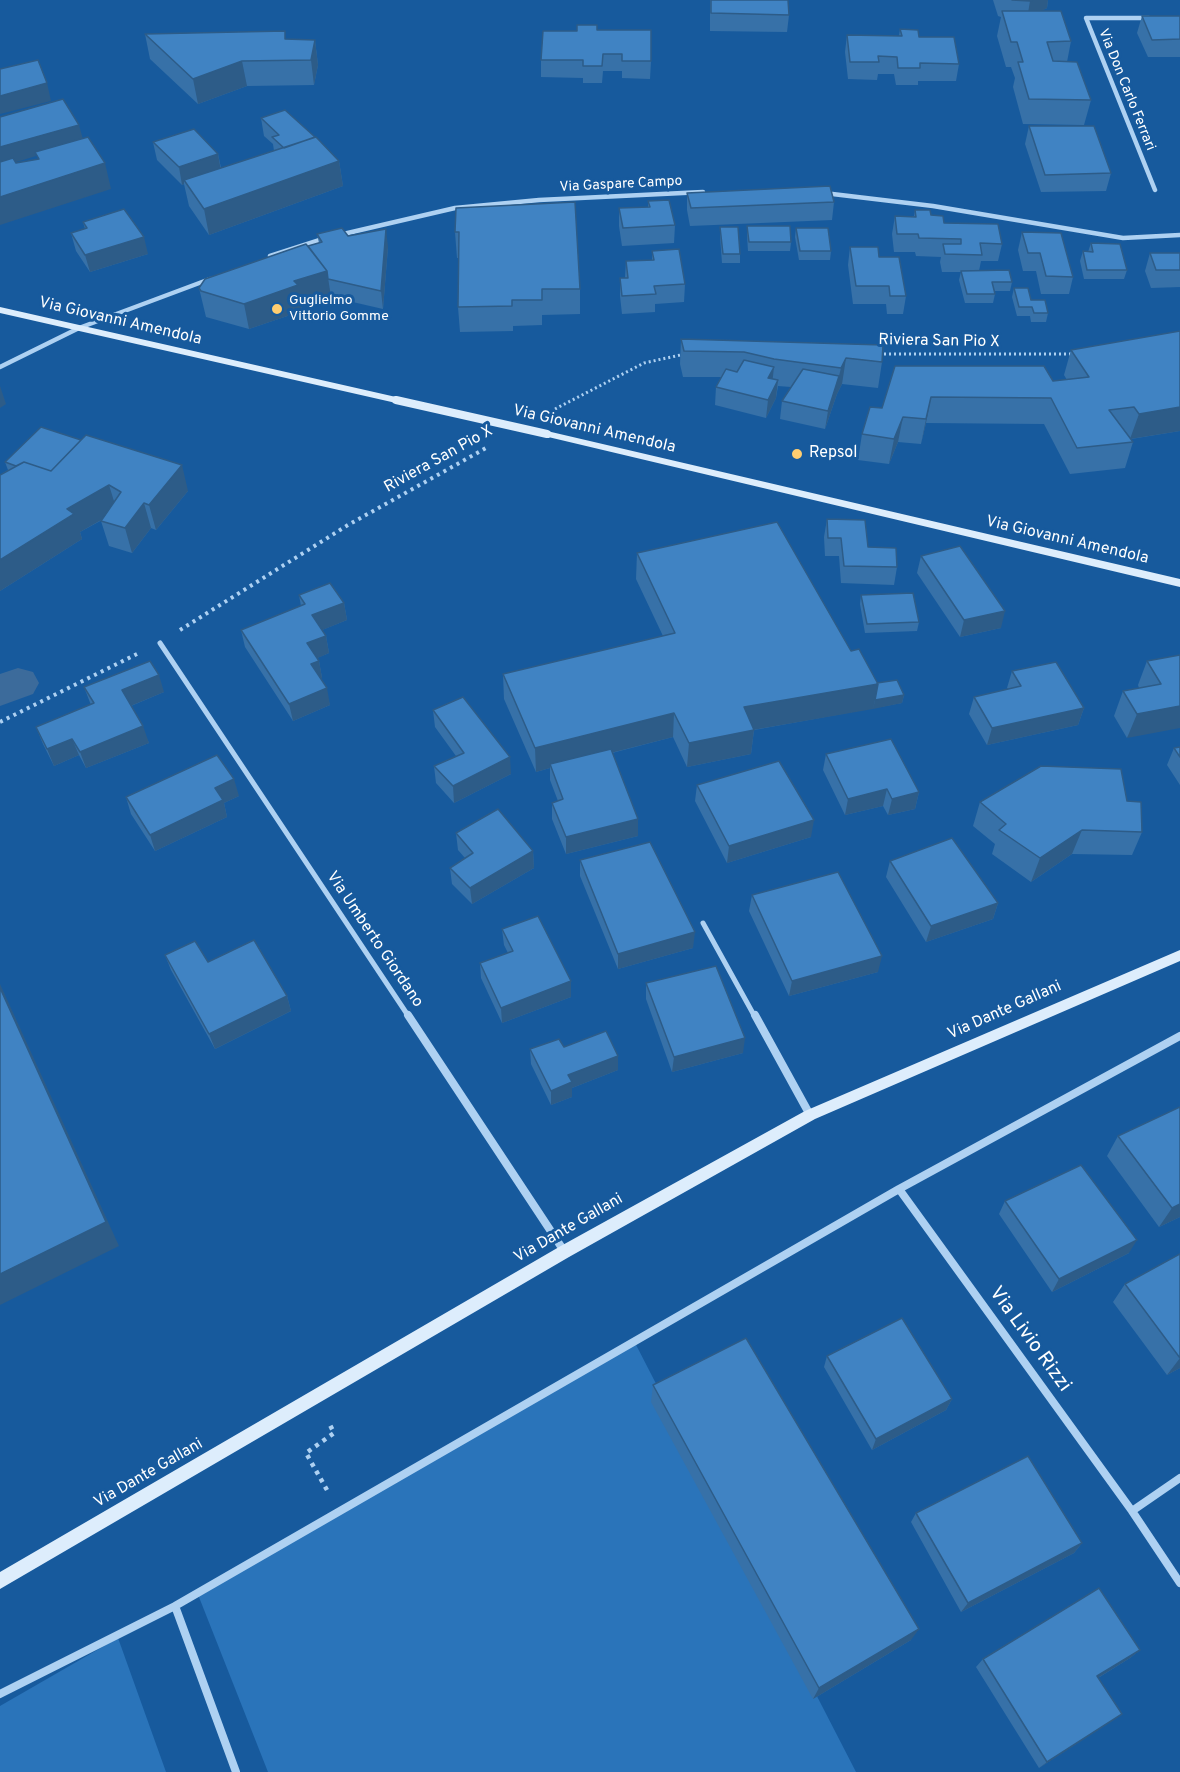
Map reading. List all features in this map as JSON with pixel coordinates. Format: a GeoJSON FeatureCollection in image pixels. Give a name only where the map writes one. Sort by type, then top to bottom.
{"type":"FeatureCollection","features":[{"type":"Feature","properties":{"kind":"main road","name":"Via Giovanni Amendola"},"geometry":{"type":"LineString","coordinates":[[0,310],[547,434],[1180,583]]}},
{"type":"Feature","properties":{"kind":"main road","name":"Via Dante Gallani"},"geometry":{"type":"LineString","coordinates":[[0,1581],[564,1252],[810,1115],[1180,955]]}},
{"type":"Feature","properties":{"kind":"street","name":"Via Don Carlo Ferrari"},"geometry":{"type":"LineString","coordinates":[[1155,190],[1086,18],[1156,18]]}},
{"type":"Feature","properties":{"kind":"street","name":"Via Gaspare Campo"},"geometry":{"type":"LineString","coordinates":[[261,260],[304,244],[455,208],[539,200],[714,192]]}},
{"type":"Feature","properties":{"kind":"street"},"geometry":{"type":"LineString","coordinates":[[817,192],[933,206],[1123,238],[1180,235]]}},
{"type":"Feature","properties":{"kind":"street"},"geometry":{"type":"LineString","coordinates":[[0,368],[79,328],[217,276]]}},
{"type":"Feature","properties":{"kind":"street","name":"Via Umberto Giordano"},"geometry":{"type":"LineString","coordinates":[[160,643],[564,1252]]}},
{"type":"Feature","properties":{"kind":"street"},"geometry":{"type":"LineString","coordinates":[[703,923],[810,1115]]}},
{"type":"Feature","properties":{"kind":"street"},"geometry":{"type":"LineString","coordinates":[[0,1694],[175,1606],[899,1189],[1180,1035]]}},
{"type":"Feature","properties":{"kind":"street","name":"Via Livio Rizzi"},"geometry":{"type":"LineString","coordinates":[[899,1189],[1132,1511],[1180,1583]]}},
{"type":"Feature","properties":{"kind":"street"},"geometry":{"type":"LineString","coordinates":[[1132,1511],[1180,1478]]}},
{"type":"Feature","properties":{"kind":"street"},"geometry":{"type":"LineString","coordinates":[[175,1606],[236,1772]]}},
{"type":"Feature","properties":{"kind":"path"},"geometry":{"type":"LineString","coordinates":[[550,412],[644,363],[693,353]]}},
{"type":"Feature","properties":{"kind":"path","name":"Riviera San Pio X"},"geometry":{"type":"LineString","coordinates":[[871,353],[1080,354]]}},
{"type":"Feature","properties":{"kind":"path","name":"Riviera San Pio X"},"geometry":{"type":"LineString","coordinates":[[0,722],[160,643],[348,525],[490,446]]}},
{"type":"Feature","properties":{"kind":"path"},"geometry":{"type":"LineString","coordinates":[[316,1396],[334,1433],[306,1453],[339,1512]]}},
{"type":"Feature","properties":{"kind":"shaded area"},"geometry":{"type":"Polygon","coordinates":[[[633,1339],[856,1772],[268,1772],[197,1592],[633,1339]]]}},
{"type":"Feature","properties":{"kind":"shaded area"},"geometry":{"type":"Polygon","coordinates":[[[118,1638],[166,1772],[0,1772],[0,1706],[118,1638]]]}},
{"type":"Feature","properties":{"kind":"building"},"geometry":{"type":"Polygon","coordinates":[[[711,0],[788,0],[789,15],[711,13],[711,0]]]}},
{"type":"Feature","properties":{"kind":"building"},"geometry":{"type":"Polygon","coordinates":[[[1002,11],[1061,11],[1071,41],[1047,42],[1053,61],[1077,62],[1091,100],[1029,99],[1018,62],[1023,62],[1017,42],[1011,42],[1002,11]]]}},
{"type":"Feature","properties":{"kind":"building"},"geometry":{"type":"Polygon","coordinates":[[[1142,16],[1180,16],[1180,39],[1152,40],[1142,16]]]}},
{"type":"Feature","properties":{"kind":"building"},"geometry":{"type":"Polygon","coordinates":[[[577,25],[597,25],[597,30],[651,30],[651,61],[622,61],[622,54],[603,54],[602,66],[583,66],[583,60],[541,60],[543,31],[577,31],[577,25]]]}},
{"type":"Feature","properties":{"kind":"building"},"geometry":{"type":"Polygon","coordinates":[[[900,29],[918,30],[919,37],[954,37],[959,64],[920,63],[920,68],[898,68],[897,57],[878,56],[879,62],[850,62],[847,35],[902,36],[900,29]]]}},
{"type":"Feature","properties":{"kind":"building"},"geometry":{"type":"Polygon","coordinates":[[[285,31],[285,39],[315,40],[311,60],[242,61],[193,79],[145,34],[285,31]]]}},
{"type":"Feature","properties":{"kind":"building"},"geometry":{"type":"Polygon","coordinates":[[[38,60],[47,83],[0,96],[0,69],[38,60]]]}},
{"type":"Feature","properties":{"kind":"building"},"geometry":{"type":"Polygon","coordinates":[[[63,99],[79,125],[0,147],[0,117],[63,99]]]}},
{"type":"Feature","properties":{"kind":"building"},"geometry":{"type":"Polygon","coordinates":[[[285,110],[315,137],[284,148],[272,137],[279,135],[261,118],[285,110]]]}},
{"type":"Feature","properties":{"kind":"building"},"geometry":{"type":"Polygon","coordinates":[[[1029,126],[1094,126],[1111,173],[1045,175],[1029,126]]]}},
{"type":"Feature","properties":{"kind":"building"},"geometry":{"type":"Polygon","coordinates":[[[194,129],[218,154],[179,167],[153,142],[194,129]]]}},
{"type":"Feature","properties":{"kind":"building"},"geometry":{"type":"Polygon","coordinates":[[[88,137],[105,163],[0,197],[0,162],[13,158],[16,163],[39,159],[35,152],[88,137]]]}},
{"type":"Feature","properties":{"kind":"building"},"geometry":{"type":"Polygon","coordinates":[[[316,137],[339,161],[204,209],[184,180],[316,137]]]}},
{"type":"Feature","properties":{"kind":"building"},"geometry":{"type":"Polygon","coordinates":[[[830,186],[834,202],[691,208],[687,193],[830,186]]]}},
{"type":"Feature","properties":{"kind":"building"},"geometry":{"type":"Polygon","coordinates":[[[669,200],[675,225],[623,228],[619,208],[650,207],[648,201],[669,200]]]}},
{"type":"Feature","properties":{"kind":"building"},"geometry":{"type":"Polygon","coordinates":[[[575,202],[580,289],[542,289],[542,300],[512,300],[512,306],[458,307],[459,232],[455,232],[456,208],[575,202]]]}},
{"type":"Feature","properties":{"kind":"building"},"geometry":{"type":"Polygon","coordinates":[[[124,209],[144,237],[85,255],[71,233],[87,228],[83,222],[124,209]]]}},
{"type":"Feature","properties":{"kind":"building"},"geometry":{"type":"Polygon","coordinates":[[[915,210],[930,210],[931,215],[943,216],[944,223],[998,224],[1002,244],[980,243],[982,255],[945,254],[943,244],[961,244],[961,239],[919,238],[918,234],[897,234],[895,216],[916,217],[915,210]]]}},
{"type":"Feature","properties":{"kind":"building"},"geometry":{"type":"Polygon","coordinates":[[[747,226],[790,226],[791,242],[749,242],[747,226]]]}},
{"type":"Feature","properties":{"kind":"building"},"geometry":{"type":"Polygon","coordinates":[[[720,227],[738,227],[740,254],[723,254],[720,227]]]}},
{"type":"Feature","properties":{"kind":"building"},"geometry":{"type":"Polygon","coordinates":[[[342,228],[348,236],[386,229],[381,291],[328,279],[327,271],[308,246],[322,242],[317,234],[342,228]]]}},
{"type":"Feature","properties":{"kind":"building"},"geometry":{"type":"Polygon","coordinates":[[[796,228],[828,228],[831,251],[800,251],[796,228]]]}},
{"type":"Feature","properties":{"kind":"building"},"geometry":{"type":"Polygon","coordinates":[[[1022,232],[1061,233],[1073,277],[1046,276],[1040,253],[1028,253],[1022,232]]]}},
{"type":"Feature","properties":{"kind":"building"},"geometry":{"type":"Polygon","coordinates":[[[1091,243],[1120,244],[1127,270],[1087,270],[1083,251],[1093,252],[1091,243]]]}},
{"type":"Feature","properties":{"kind":"building"},"geometry":{"type":"Polygon","coordinates":[[[306,244],[327,271],[294,281],[298,285],[244,304],[201,291],[199,288],[205,279],[306,244]]]}},
{"type":"Feature","properties":{"kind":"building"},"geometry":{"type":"Polygon","coordinates":[[[850,247],[878,247],[879,257],[899,257],[906,296],[890,296],[889,286],[856,286],[850,247]]]}},
{"type":"Feature","properties":{"kind":"building"},"geometry":{"type":"Polygon","coordinates":[[[679,249],[685,284],[654,286],[656,294],[622,296],[620,278],[628,278],[626,261],[654,260],[652,251],[679,249]]]}},
{"type":"Feature","properties":{"kind":"building"},"geometry":{"type":"Polygon","coordinates":[[[1150,253],[1180,253],[1180,270],[1156,270],[1150,253]]]}},
{"type":"Feature","properties":{"kind":"building"},"geometry":{"type":"Polygon","coordinates":[[[1009,270],[1012,282],[992,282],[995,294],[967,294],[961,271],[1009,270]]]}},
{"type":"Feature","properties":{"kind":"building"},"geometry":{"type":"Polygon","coordinates":[[[1014,288],[1028,288],[1031,300],[1045,300],[1048,313],[1034,313],[1032,307],[1019,307],[1014,288]]]}},
{"type":"Feature","properties":{"kind":"building"},"geometry":{"type":"Polygon","coordinates":[[[1180,331],[1180,407],[1139,414],[1134,407],[1109,410],[1133,442],[1077,448],[1051,398],[931,397],[926,419],[903,417],[894,439],[862,434],[870,407],[882,408],[895,366],[1044,366],[1053,381],[1089,377],[1071,350],[1180,331]]]}},
{"type":"Feature","properties":{"kind":"building"},"geometry":{"type":"Polygon","coordinates":[[[681,339],[883,345],[882,362],[846,358],[841,368],[774,359],[744,352],[684,351],[681,339]]]}},
{"type":"Feature","properties":{"kind":"building"},"geometry":{"type":"Polygon","coordinates":[[[744,360],[774,367],[768,378],[778,380],[768,400],[716,387],[726,369],[737,372],[744,360]]]}},
{"type":"Feature","properties":{"kind":"building"},"geometry":{"type":"Polygon","coordinates":[[[803,369],[839,376],[828,411],[782,401],[803,369]]]}},
{"type":"Feature","properties":{"kind":"building"},"geometry":{"type":"Polygon","coordinates":[[[41,427],[81,440],[51,471],[24,462],[16,466],[5,462],[41,427]]]}},
{"type":"Feature","properties":{"kind":"building"},"geometry":{"type":"Polygon","coordinates":[[[86,435],[182,465],[149,505],[144,503],[125,528],[101,521],[121,492],[109,485],[67,509],[74,514],[0,560],[0,475],[24,462],[51,471],[86,435]]]}},
{"type":"Feature","properties":{"kind":"building"},"geometry":{"type":"Polygon","coordinates":[[[827,519],[865,520],[868,547],[896,548],[897,567],[844,566],[841,538],[828,538],[827,519]]]}},
{"type":"Feature","properties":{"kind":"building"},"geometry":{"type":"Polygon","coordinates":[[[777,522],[851,651],[859,649],[878,684],[744,707],[754,730],[689,743],[674,713],[535,748],[503,674],[675,633],[637,553],[777,522]]]}},
{"type":"Feature","properties":{"kind":"building"},"geometry":{"type":"Polygon","coordinates":[[[960,546],[1005,611],[964,620],[921,556],[960,546]]]}},
{"type":"Feature","properties":{"kind":"building"},"geometry":{"type":"Polygon","coordinates":[[[330,583],[344,603],[312,615],[326,636],[307,643],[319,661],[311,664],[327,688],[289,704],[241,630],[305,604],[299,595],[330,583]]]}},
{"type":"Feature","properties":{"kind":"building"},"geometry":{"type":"Polygon","coordinates":[[[913,593],[919,622],[867,624],[861,595],[913,593]]]}},
{"type":"Feature","properties":{"kind":"building"},"geometry":{"type":"Polygon","coordinates":[[[1180,655],[1180,706],[1137,714],[1123,691],[1161,684],[1147,661],[1180,655]]]}},
{"type":"Feature","properties":{"kind":"building"},"geometry":{"type":"Polygon","coordinates":[[[150,661],[159,675],[122,690],[143,726],[80,752],[72,739],[47,749],[36,727],[94,703],[84,687],[150,661]]]}},
{"type":"Feature","properties":{"kind":"building"},"geometry":{"type":"Polygon","coordinates":[[[1056,662],[1084,708],[992,728],[974,697],[1021,686],[1012,671],[1056,662]]]}},
{"type":"Feature","properties":{"kind":"building"},"geometry":{"type":"Polygon","coordinates":[[[897,680],[904,695],[875,700],[877,683],[897,680]]]}},
{"type":"Feature","properties":{"kind":"building"},"geometry":{"type":"Polygon","coordinates":[[[463,697],[510,757],[453,786],[434,766],[464,753],[433,710],[463,697]]]}},
{"type":"Feature","properties":{"kind":"building"},"geometry":{"type":"Polygon","coordinates":[[[891,739],[919,792],[892,799],[887,789],[848,799],[826,754],[891,739]]]}},
{"type":"Feature","properties":{"kind":"building"},"geometry":{"type":"Polygon","coordinates":[[[1180,747],[1180,757],[1174,748],[1180,747]]]}},
{"type":"Feature","properties":{"kind":"building"},"geometry":{"type":"Polygon","coordinates":[[[611,749],[638,819],[566,837],[552,803],[563,799],[550,764],[611,749]]]}},
{"type":"Feature","properties":{"kind":"building"},"geometry":{"type":"Polygon","coordinates":[[[217,755],[234,779],[215,788],[223,800],[150,835],[126,797],[217,755]]]}},
{"type":"Feature","properties":{"kind":"building"},"geometry":{"type":"Polygon","coordinates":[[[779,761],[814,820],[729,846],[697,785],[779,761]]]}},
{"type":"Feature","properties":{"kind":"building"},"geometry":{"type":"Polygon","coordinates":[[[1041,766],[1121,769],[1127,801],[1141,802],[1142,832],[1082,830],[1040,858],[999,830],[1006,824],[980,802],[1041,766]]]}},
{"type":"Feature","properties":{"kind":"building"},"geometry":{"type":"Polygon","coordinates":[[[498,809],[533,851],[470,888],[450,868],[473,853],[456,833],[498,809]]]}},
{"type":"Feature","properties":{"kind":"building"},"geometry":{"type":"Polygon","coordinates":[[[952,838],[998,903],[931,926],[890,861],[952,838]]]}},
{"type":"Feature","properties":{"kind":"building"},"geometry":{"type":"Polygon","coordinates":[[[650,842],[695,932],[618,954],[580,860],[650,842]]]}},
{"type":"Feature","properties":{"kind":"building"},"geometry":{"type":"Polygon","coordinates":[[[838,872],[882,956],[792,981],[752,895],[838,872]]]}},
{"type":"Feature","properties":{"kind":"building"},"geometry":{"type":"Polygon","coordinates":[[[538,916],[571,981],[501,1008],[480,963],[513,951],[502,929],[538,916]]]}},
{"type":"Feature","properties":{"kind":"building"},"geometry":{"type":"Polygon","coordinates":[[[254,940],[287,996],[209,1034],[165,955],[195,941],[208,962],[254,940]]]}},
{"type":"Feature","properties":{"kind":"building"},"geometry":{"type":"Polygon","coordinates":[[[716,966],[745,1038],[674,1057],[646,983],[716,966]]]}},
{"type":"Feature","properties":{"kind":"building"},"geometry":{"type":"Polygon","coordinates":[[[0,988],[106,1222],[0,1274],[0,988]]]}},
{"type":"Feature","properties":{"kind":"building"},"geometry":{"type":"Polygon","coordinates":[[[606,1031],[618,1056],[568,1075],[572,1082],[551,1091],[530,1049],[559,1039],[564,1047],[606,1031]]]}},
{"type":"Feature","properties":{"kind":"building"},"geometry":{"type":"Polygon","coordinates":[[[1180,1107],[1180,1204],[1172,1208],[1118,1136],[1180,1107]]]}},
{"type":"Feature","properties":{"kind":"building"},"geometry":{"type":"Polygon","coordinates":[[[1081,1165],[1137,1240],[1059,1279],[1005,1201],[1081,1165]]]}},
{"type":"Feature","properties":{"kind":"building"},"geometry":{"type":"Polygon","coordinates":[[[1180,1254],[1180,1358],[1125,1284],[1180,1254]]]}},
{"type":"Feature","properties":{"kind":"building"},"geometry":{"type":"Polygon","coordinates":[[[902,1318],[952,1399],[876,1439],[827,1356],[902,1318]]]}},
{"type":"Feature","properties":{"kind":"building"},"geometry":{"type":"Polygon","coordinates":[[[746,1338],[919,1629],[819,1688],[653,1385],[746,1338]]]}},
{"type":"Feature","properties":{"kind":"building"},"geometry":{"type":"Polygon","coordinates":[[[1028,1456],[1082,1543],[968,1603],[916,1513],[1028,1456]]]}},
{"type":"Feature","properties":{"kind":"building"},"geometry":{"type":"Polygon","coordinates":[[[1099,1588],[1140,1650],[1097,1676],[1122,1714],[1047,1762],[983,1659],[1099,1588]]]}},
{"type":"Feature","properties":{"kind":"waterway"},"geometry":{"type":"LineString","coordinates":[[0,691],[18,683]]}},
{"type":"Feature","properties":{"kind":"place","name":"Guglielmo Vittorio Gomme"},"geometry":{"type":"Point","coordinates":[277,309]}},
{"type":"Feature","properties":{"kind":"place","name":"Repsol"},"geometry":{"type":"Point","coordinates":[797,454]}}]}
